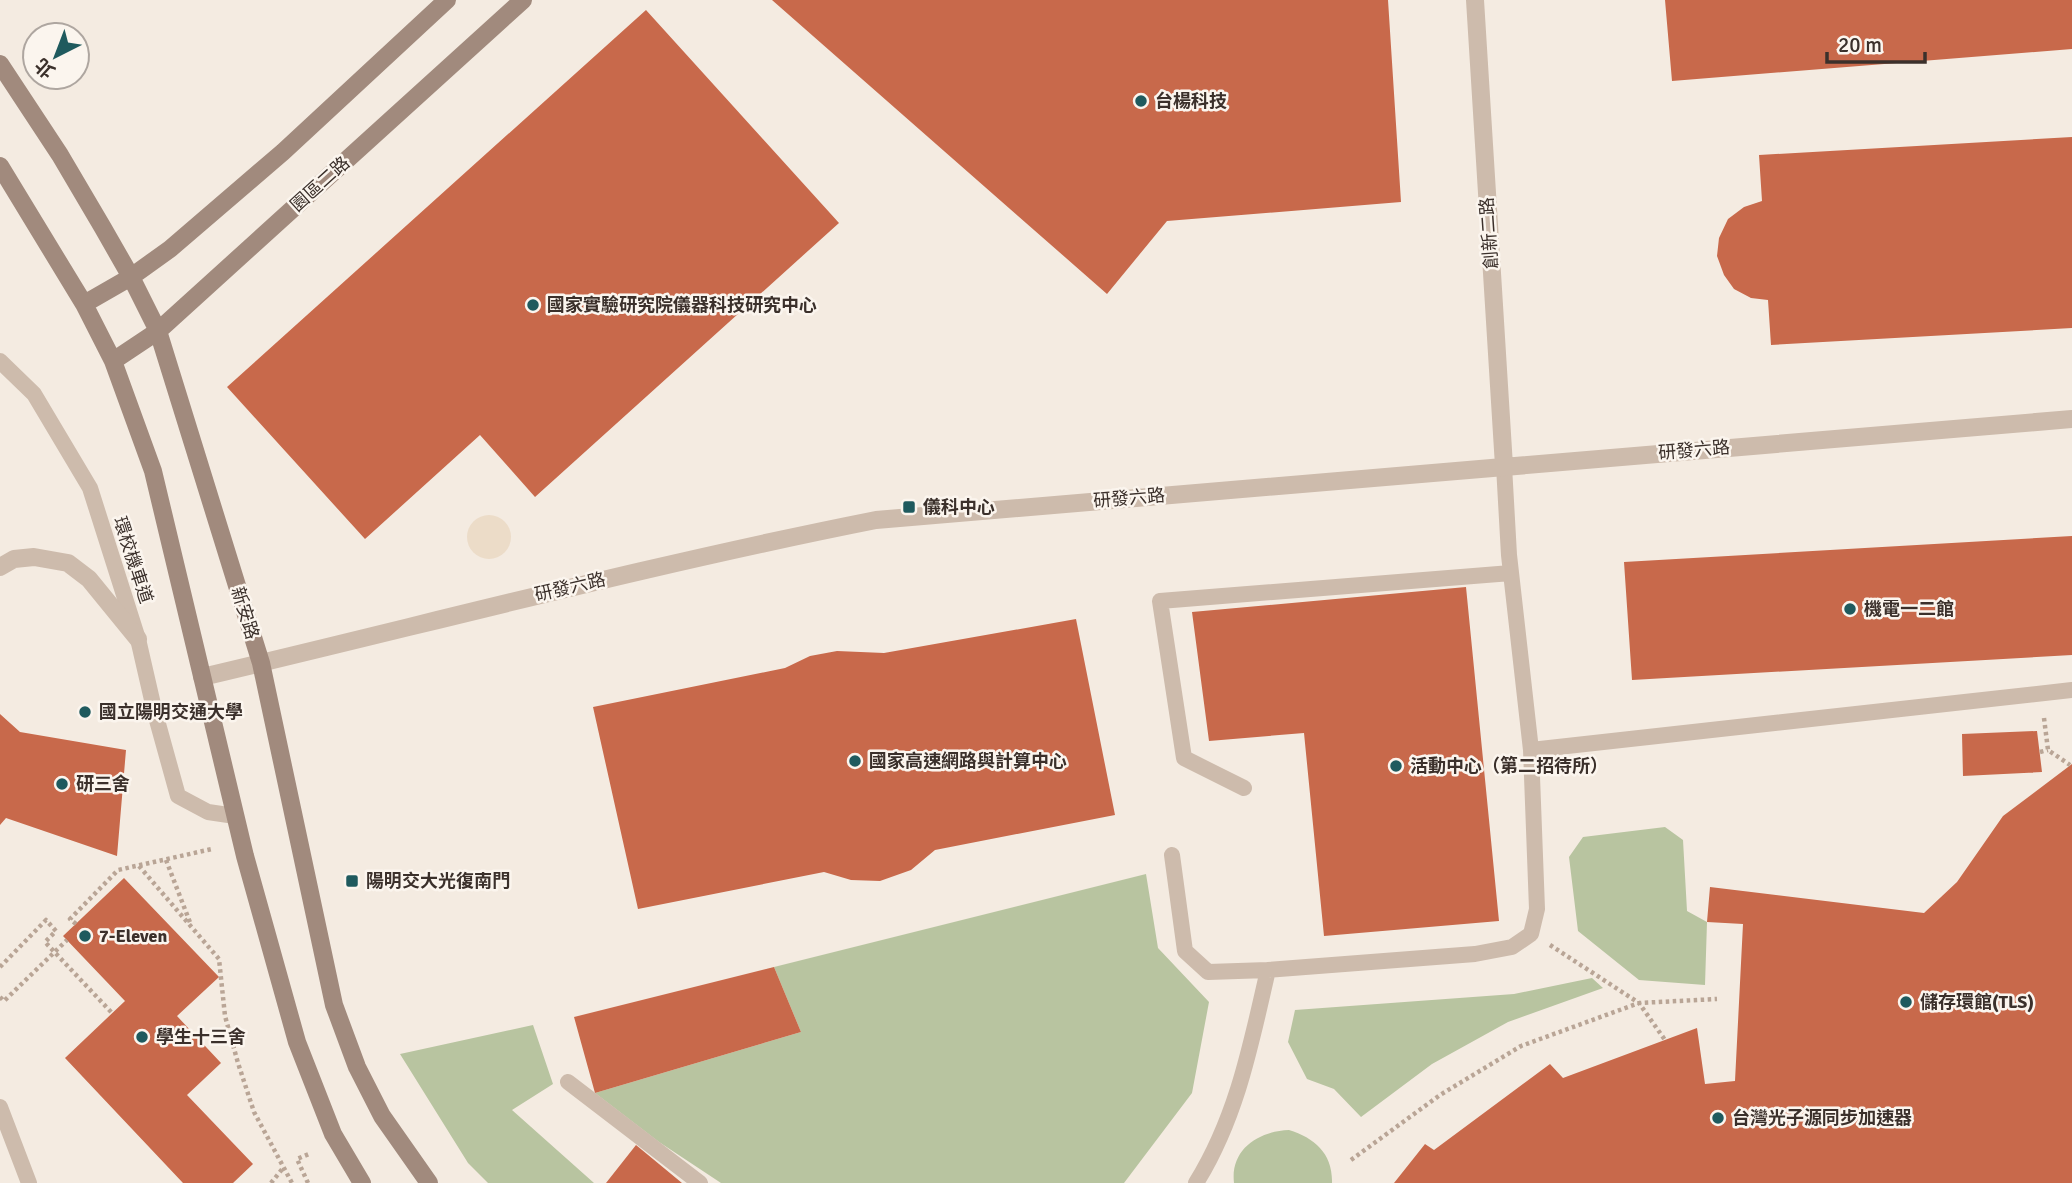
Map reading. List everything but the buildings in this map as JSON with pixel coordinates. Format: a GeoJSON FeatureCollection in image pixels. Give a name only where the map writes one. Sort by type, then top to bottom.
{"type":"FeatureCollection","features":[{"type":"Feature","properties":{"kind":"street"},"geometry":{"type":"LineString","coordinates":[[84,304],[131,277],[170,248],[282,152],[447,0]]}},
{"type":"Feature","properties":{"kind":"street","name":"園區二路"},"geometry":{"type":"LineString","coordinates":[[113,361],[158,331],[523,0]]}},
{"type":"Feature","properties":{"kind":"street","name":"創新二路"},"geometry":{"type":"LineString","coordinates":[[1475,0],[1504,466]]}},
{"type":"Feature","properties":{"kind":"street","name":"新安路"},"geometry":{"type":"LineString","coordinates":[[0,64],[60,155],[131,277],[158,331],[261,663],[334,1005],[357,1067],[382,1116],[429,1183]]}},
{"type":"Feature","properties":{"kind":"street"},"geometry":{"type":"LineString","coordinates":[[0,166],[84,304],[113,361],[153,471],[234,816],[297,1042],[333,1134],[362,1183]]}},
{"type":"Feature","properties":{"kind":"street","name":"研發六路"},"geometry":{"type":"LineString","coordinates":[[202,677],[531,596],[876,520],[2072,419]]}},
{"type":"Feature","properties":{"kind":"street"},"geometry":{"type":"LineString","coordinates":[[0,567],[13,559],[34,557],[68,563],[89,579],[138,639]]}},
{"type":"Feature","properties":{"kind":"lane","name":"環校機車道"},"geometry":{"type":"LineString","coordinates":[[0,361],[34,394],[90,488],[138,639],[178,796],[208,812],[234,816]]}},
{"type":"Feature","properties":{"kind":"lane"},"geometry":{"type":"LineString","coordinates":[[1172,855],[1185,951],[1208,972],[1475,954],[1512,947],[1531,934],[1537,909],[1531,750],[1511,572],[1504,466]]}},
{"type":"Feature","properties":{"kind":"lane"},"geometry":{"type":"LineString","coordinates":[[1244,788],[1184,758],[1160,601],[1511,572]]}},
{"type":"Feature","properties":{"kind":"lane"},"geometry":{"type":"LineString","coordinates":[[1531,750],[2072,690]]}},
{"type":"Feature","properties":{"kind":"lane"},"geometry":{"type":"LineString","coordinates":[[1196,1183],[1224,1129],[1242,1081],[1268,970]]}},
{"type":"Feature","properties":{"kind":"lane"},"geometry":{"type":"LineString","coordinates":[[568,1082],[700,1183]]}},
{"type":"Feature","properties":{"kind":"lane"},"geometry":{"type":"LineString","coordinates":[[0,1107],[29,1183]]}},
{"type":"Feature","properties":{"kind":"path"},"geometry":{"type":"LineString","coordinates":[[2041,693],[2048,750]]}},
{"type":"Feature","properties":{"kind":"path"},"geometry":{"type":"LineString","coordinates":[[2039,752],[2048,750],[2070,765]]}},
{"type":"Feature","properties":{"kind":"path"},"geometry":{"type":"LineString","coordinates":[[76,924],[71,919],[118,870],[212,849]]}},
{"type":"Feature","properties":{"kind":"path"},"geometry":{"type":"LineString","coordinates":[[166,860],[191,928]]}},
{"type":"Feature","properties":{"kind":"path"},"geometry":{"type":"LineString","coordinates":[[139,866],[219,960],[225,1017],[254,1112],[292,1183]]}},
{"type":"Feature","properties":{"kind":"path"},"geometry":{"type":"LineString","coordinates":[[0,967],[46,920],[56,931],[45,942],[112,1013]]}},
{"type":"Feature","properties":{"kind":"path"},"geometry":{"type":"LineString","coordinates":[[1531,934],[1639,1003],[1665,1040]]}},
{"type":"Feature","properties":{"kind":"path"},"geometry":{"type":"LineString","coordinates":[[0,997],[4,1001],[67,940]]}},
{"type":"Feature","properties":{"kind":"path"},"geometry":{"type":"LineString","coordinates":[[1351,1160],[1440,1095],[1521,1046],[1639,1003],[1717,999]]}},
{"type":"Feature","properties":{"kind":"path"},"geometry":{"type":"LineString","coordinates":[[308,1183],[297,1159],[309,1153]]}},
{"type":"Feature","properties":{"kind":"path"},"geometry":{"type":"LineString","coordinates":[[271,1183],[283,1168]]}},
{"type":"Feature","properties":{"kind":"green space"},"geometry":{"type":"Polygon","coordinates":[[[1665,827],[1683,840],[1687,911],[1707,922],[1705,985],[1639,980],[1578,931],[1569,857],[1583,837],[1665,827]]]}},
{"type":"Feature","properties":{"kind":"green space"},"geometry":{"type":"Polygon","coordinates":[[[1146,874],[1158,948],[1209,1002],[1192,1093],[1124,1183],[721,1183],[659,1142],[595,1093],[801,1032],[774,967],[1146,874]]]}},
{"type":"Feature","properties":{"kind":"green space"},"geometry":{"type":"Polygon","coordinates":[[[1592,978],[1603,988],[1508,1022],[1432,1064],[1361,1117],[1334,1089],[1307,1079],[1288,1042],[1295,1010],[1514,994],[1592,978]]]}},
{"type":"Feature","properties":{"kind":"green space"},"geometry":{"type":"Polygon","coordinates":[[[533,1025],[553,1084],[512,1110],[594,1183],[488,1183],[468,1163],[400,1054],[533,1025]]]}},
{"type":"Feature","properties":{"kind":"green space"},"geometry":{"type":"Polygon","coordinates":[[[1289,1130],[1307,1138],[1321,1149],[1332,1173],[1332,1183],[1234,1183],[1237,1161],[1249,1144],[1267,1134],[1289,1130]]]}},
{"type":"Feature","properties":{"kind":"shaded area"},"geometry":{"type":"Polygon","coordinates":[[[489,515],[504,522],[511,537],[504,552],[489,559],[474,552],[467,537],[474,522],[489,515]]]}},
{"type":"Feature","properties":{"kind":"place","name":"台楊科技"},"geometry":{"type":"Point","coordinates":[1141,101]}},
{"type":"Feature","properties":{"kind":"place","name":"國家實驗研究院儀器科技研究中心"},"geometry":{"type":"Point","coordinates":[533,305]}},
{"type":"Feature","properties":{"kind":"place","name":"儀科中心"},"geometry":{"type":"Point","coordinates":[909,507]}},
{"type":"Feature","properties":{"kind":"place","name":"機電一二館"},"geometry":{"type":"Point","coordinates":[1850,609]}},
{"type":"Feature","properties":{"kind":"place","name":"國立陽明交通大學"},"geometry":{"type":"Point","coordinates":[85,712]}},
{"type":"Feature","properties":{"kind":"place","name":"國家高速網路與計算中心"},"geometry":{"type":"Point","coordinates":[855,761]}},
{"type":"Feature","properties":{"kind":"place","name":"活動中心（第二招待所）"},"geometry":{"type":"Point","coordinates":[1396,766]}},
{"type":"Feature","properties":{"kind":"place","name":"研三舍"},"geometry":{"type":"Point","coordinates":[62,784]}},
{"type":"Feature","properties":{"kind":"place","name":"陽明交大光復南門"},"geometry":{"type":"Point","coordinates":[352,881]}},
{"type":"Feature","properties":{"kind":"place","name":"7-Eleven"},"geometry":{"type":"Point","coordinates":[85,936]}},
{"type":"Feature","properties":{"kind":"place","name":"儲存環館(TLS)"},"geometry":{"type":"Point","coordinates":[1906,1002]}},
{"type":"Feature","properties":{"kind":"place","name":"學生十三舍"},"geometry":{"type":"Point","coordinates":[142,1037]}},
{"type":"Feature","properties":{"kind":"place","name":"台灣光子源同步加速器"},"geometry":{"type":"Point","coordinates":[1718,1118]}}]}
